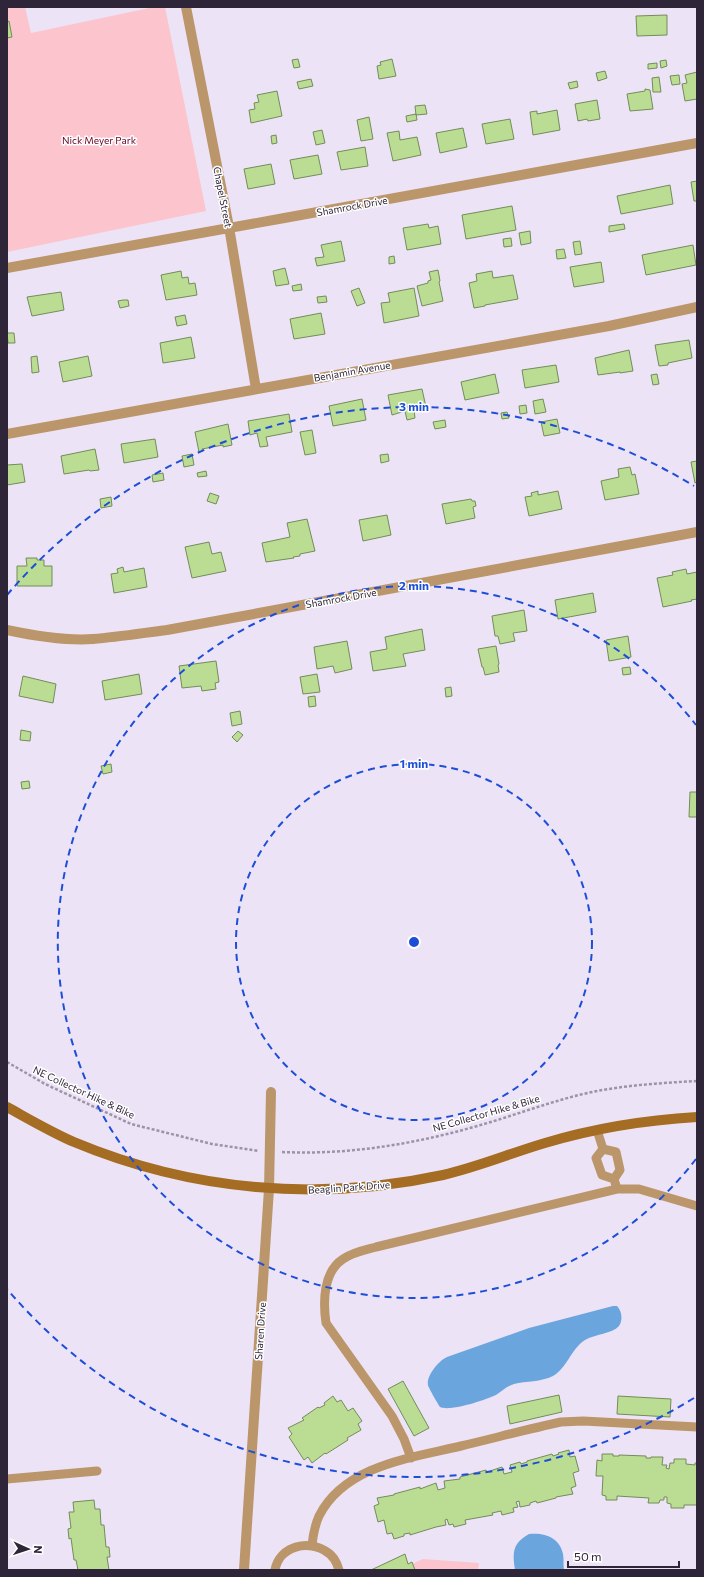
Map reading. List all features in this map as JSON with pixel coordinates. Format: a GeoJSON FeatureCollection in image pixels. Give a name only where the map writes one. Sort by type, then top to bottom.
{"type":"FeatureCollection","features":[{"type":"Feature","properties":{"kind":"main road","name":"Beaglin Park Drive"},"geometry":{"type":"LineString","coordinates":[[7,1107],[72,1141],[133,1164],[187,1178],[237,1186],[269,1189],[339,1189],[413,1181],[464,1169],[545,1143],[597,1130],[650,1121],[697,1117]]}},
{"type":"Feature","properties":{"kind":"street","name":"Chapel Street"},"geometry":{"type":"LineString","coordinates":[[186,7],[229,228],[256,388]]}},
{"type":"Feature","properties":{"kind":"street","name":"Shamrock Drive"},"geometry":{"type":"LineString","coordinates":[[7,268],[476,185],[697,142]]}},
{"type":"Feature","properties":{"kind":"street","name":"Benjamin Avenue"},"geometry":{"type":"LineString","coordinates":[[7,434],[256,388],[609,326],[697,307]]}},
{"type":"Feature","properties":{"kind":"street","name":"Shamrock Drive"},"geometry":{"type":"LineString","coordinates":[[7,630],[37,636],[72,640],[93,639],[167,630],[697,532]]}},
{"type":"Feature","properties":{"kind":"street","name":"Sharen Drive"},"geometry":{"type":"LineString","coordinates":[[244,1570],[269,1189],[271,1092]]}},
{"type":"Feature","properties":{"kind":"lane"},"geometry":{"type":"LineString","coordinates":[[597,1130],[602,1148],[596,1158],[602,1175],[614,1180],[618,1189]]}},
{"type":"Feature","properties":{"kind":"lane"},"geometry":{"type":"LineString","coordinates":[[602,1148],[616,1152],[620,1170],[614,1180]]}},
{"type":"Feature","properties":{"kind":"lane"},"geometry":{"type":"LineString","coordinates":[[411,1458],[406,1443],[392,1416],[326,1323],[324,1309],[325,1291],[336,1265],[344,1258],[355,1253],[376,1247],[618,1189],[639,1189],[697,1206]]}},
{"type":"Feature","properties":{"kind":"lane"},"geometry":{"type":"LineString","coordinates":[[312,1546],[319,1517],[324,1507],[346,1485],[366,1472],[377,1468],[411,1458],[562,1422],[697,1427]]}},
{"type":"Feature","properties":{"kind":"lane"},"geometry":{"type":"LineString","coordinates":[[7,1479],[97,1472]]}},
{"type":"Feature","properties":{"kind":"lane"},"geometry":{"type":"LineString","coordinates":[[275,1570],[281,1557],[289,1550],[298,1546],[320,1547],[329,1553],[336,1561],[339,1570]]}},
{"type":"Feature","properties":{"kind":"path","name":"NE Collector Hike & Bike"},"geometry":{"type":"LineString","coordinates":[[7,1062],[45,1084],[131,1124],[212,1144],[269,1152],[333,1152],[431,1138],[471,1128],[519,1112],[591,1092],[625,1086],[697,1081]]}},
{"type":"Feature","properties":{"kind":"green space","name":"Nick Meyer Park"},"geometry":{"type":"Polygon","coordinates":[[[7,7],[25,7],[31,33],[154,7],[165,7],[206,211],[7,252],[7,7]]]}},
{"type":"Feature","properties":{"kind":"green space"},"geometry":{"type":"Polygon","coordinates":[[[423,1559],[479,1563],[478,1570],[415,1570],[412,1564],[423,1559]]]}},
{"type":"Feature","properties":{"kind":"water"},"geometry":{"type":"Polygon","coordinates":[[[617,1306],[621,1313],[621,1321],[619,1326],[612,1331],[585,1340],[576,1348],[558,1373],[553,1376],[514,1384],[491,1397],[468,1405],[451,1408],[440,1407],[428,1386],[431,1373],[441,1361],[447,1357],[529,1328],[617,1306]]]}},
{"type":"Feature","properties":{"kind":"water"},"geometry":{"type":"Polygon","coordinates":[[[529,1534],[546,1535],[551,1537],[559,1544],[563,1554],[564,1570],[515,1570],[515,1549],[520,1541],[529,1534]]]}},
{"type":"Feature","properties":{"kind":"building"},"geometry":{"type":"Polygon","coordinates":[[[667,15],[667,35],[637,36],[636,16],[667,15]]]}},
{"type":"Feature","properties":{"kind":"building"},"geometry":{"type":"Polygon","coordinates":[[[9,21],[12,37],[7,38],[7,22],[9,21]]]}},
{"type":"Feature","properties":{"kind":"building"},"geometry":{"type":"Polygon","coordinates":[[[298,59],[300,67],[294,68],[292,60],[298,59]]]}},
{"type":"Feature","properties":{"kind":"building"},"geometry":{"type":"Polygon","coordinates":[[[392,59],[396,76],[379,79],[377,66],[381,65],[380,62],[392,59]]]}},
{"type":"Feature","properties":{"kind":"building"},"geometry":{"type":"Polygon","coordinates":[[[666,60],[667,66],[661,68],[660,61],[666,60]]]}},
{"type":"Feature","properties":{"kind":"building"},"geometry":{"type":"Polygon","coordinates":[[[657,63],[657,68],[648,69],[648,64],[657,63]]]}},
{"type":"Feature","properties":{"kind":"building"},"geometry":{"type":"Polygon","coordinates":[[[605,71],[607,78],[598,81],[596,73],[605,71]]]}},
{"type":"Feature","properties":{"kind":"building"},"geometry":{"type":"Polygon","coordinates":[[[697,72],[697,99],[685,101],[682,84],[687,83],[685,75],[697,72]]]}},
{"type":"Feature","properties":{"kind":"building"},"geometry":{"type":"Polygon","coordinates":[[[679,75],[680,84],[672,85],[670,76],[679,75]]]}},
{"type":"Feature","properties":{"kind":"building"},"geometry":{"type":"Polygon","coordinates":[[[659,77],[661,92],[653,92],[652,78],[659,77]]]}},
{"type":"Feature","properties":{"kind":"building"},"geometry":{"type":"Polygon","coordinates":[[[311,79],[313,86],[299,89],[297,82],[311,79]]]}},
{"type":"Feature","properties":{"kind":"building"},"geometry":{"type":"Polygon","coordinates":[[[577,81],[578,87],[570,89],[568,83],[577,81]]]}},
{"type":"Feature","properties":{"kind":"building"},"geometry":{"type":"Polygon","coordinates":[[[645,89],[650,90],[653,109],[630,111],[627,94],[645,91],[645,89]]]}},
{"type":"Feature","properties":{"kind":"building"},"geometry":{"type":"Polygon","coordinates":[[[277,91],[282,116],[251,123],[249,110],[255,109],[254,103],[259,102],[257,95],[277,91]]]}},
{"type":"Feature","properties":{"kind":"building"},"geometry":{"type":"Polygon","coordinates":[[[597,100],[600,119],[578,121],[575,104],[597,100]]]}},
{"type":"Feature","properties":{"kind":"building"},"geometry":{"type":"Polygon","coordinates":[[[425,105],[427,114],[416,115],[415,106],[425,105]]]}},
{"type":"Feature","properties":{"kind":"building"},"geometry":{"type":"Polygon","coordinates":[[[557,110],[560,130],[533,135],[530,112],[537,111],[537,114],[557,110]]]}},
{"type":"Feature","properties":{"kind":"building"},"geometry":{"type":"Polygon","coordinates":[[[416,114],[417,120],[407,122],[406,116],[416,114]]]}},
{"type":"Feature","properties":{"kind":"building"},"geometry":{"type":"Polygon","coordinates":[[[369,117],[373,139],[361,141],[357,120],[369,117]]]}},
{"type":"Feature","properties":{"kind":"building"},"geometry":{"type":"Polygon","coordinates":[[[510,119],[514,139],[486,144],[482,124],[510,119]]]}},
{"type":"Feature","properties":{"kind":"building"},"geometry":{"type":"Polygon","coordinates":[[[463,128],[467,147],[440,153],[436,133],[463,128]]]}},
{"type":"Feature","properties":{"kind":"building"},"geometry":{"type":"Polygon","coordinates":[[[322,130],[325,143],[316,145],[313,132],[322,130]]]}},
{"type":"Feature","properties":{"kind":"building"},"geometry":{"type":"Polygon","coordinates":[[[399,131],[400,140],[417,137],[421,155],[393,161],[387,133],[399,131]]]}},
{"type":"Feature","properties":{"kind":"building"},"geometry":{"type":"Polygon","coordinates":[[[276,135],[277,143],[272,144],[271,136],[276,135]]]}},
{"type":"Feature","properties":{"kind":"building"},"geometry":{"type":"Polygon","coordinates":[[[365,147],[368,166],[341,170],[337,152],[365,147]]]}},
{"type":"Feature","properties":{"kind":"building"},"geometry":{"type":"Polygon","coordinates":[[[318,155],[322,174],[294,179],[290,160],[318,155]]]}},
{"type":"Feature","properties":{"kind":"building"},"geometry":{"type":"Polygon","coordinates":[[[271,164],[275,184],[248,189],[244,169],[271,164]]]}},
{"type":"Feature","properties":{"kind":"building"},"geometry":{"type":"Polygon","coordinates":[[[697,181],[697,201],[694,201],[691,182],[697,181]]]}},
{"type":"Feature","properties":{"kind":"building"},"geometry":{"type":"Polygon","coordinates":[[[670,185],[673,204],[621,214],[617,196],[670,185]]]}},
{"type":"Feature","properties":{"kind":"building"},"geometry":{"type":"Polygon","coordinates":[[[512,206],[516,230],[466,239],[462,215],[512,206]]]}},
{"type":"Feature","properties":{"kind":"building"},"geometry":{"type":"Polygon","coordinates":[[[428,224],[429,228],[438,226],[441,244],[407,250],[403,228],[428,224]]]}},
{"type":"Feature","properties":{"kind":"building"},"geometry":{"type":"Polygon","coordinates":[[[624,224],[625,229],[609,232],[609,226],[624,224]]]}},
{"type":"Feature","properties":{"kind":"building"},"geometry":{"type":"Polygon","coordinates":[[[530,231],[531,243],[521,245],[519,233],[530,231]]]}},
{"type":"Feature","properties":{"kind":"building"},"geometry":{"type":"Polygon","coordinates":[[[511,238],[512,246],[504,247],[503,239],[511,238]]]}},
{"type":"Feature","properties":{"kind":"building"},"geometry":{"type":"Polygon","coordinates":[[[341,241],[345,261],[317,266],[315,258],[324,257],[321,245],[341,241]]]}},
{"type":"Feature","properties":{"kind":"building"},"geometry":{"type":"Polygon","coordinates":[[[580,241],[582,254],[575,255],[573,242],[580,241]]]}},
{"type":"Feature","properties":{"kind":"building"},"geometry":{"type":"Polygon","coordinates":[[[693,245],[696,265],[646,275],[642,255],[693,245]]]}},
{"type":"Feature","properties":{"kind":"building"},"geometry":{"type":"Polygon","coordinates":[[[564,249],[566,258],[557,259],[556,250],[564,249]]]}},
{"type":"Feature","properties":{"kind":"building"},"geometry":{"type":"Polygon","coordinates":[[[394,256],[395,263],[389,264],[389,257],[394,256]]]}},
{"type":"Feature","properties":{"kind":"building"},"geometry":{"type":"Polygon","coordinates":[[[601,262],[604,282],[574,287],[570,267],[601,262]]]}},
{"type":"Feature","properties":{"kind":"building"},"geometry":{"type":"Polygon","coordinates":[[[285,268],[289,284],[276,286],[273,271],[285,268]]]}},
{"type":"Feature","properties":{"kind":"building"},"geometry":{"type":"Polygon","coordinates":[[[438,270],[443,301],[422,306],[417,286],[428,283],[428,281],[431,280],[429,272],[438,270]]]}},
{"type":"Feature","properties":{"kind":"building"},"geometry":{"type":"Polygon","coordinates":[[[181,271],[182,278],[188,277],[189,284],[195,283],[197,295],[166,300],[161,275],[181,271]]]}},
{"type":"Feature","properties":{"kind":"building"},"geometry":{"type":"Polygon","coordinates":[[[492,271],[493,278],[513,275],[518,299],[474,308],[469,283],[477,281],[476,274],[492,271]]]}},
{"type":"Feature","properties":{"kind":"building"},"geometry":{"type":"Polygon","coordinates":[[[301,284],[302,290],[293,291],[292,286],[301,284]]]}},
{"type":"Feature","properties":{"kind":"building"},"geometry":{"type":"Polygon","coordinates":[[[359,288],[365,303],[357,306],[351,291],[359,288]]]}},
{"type":"Feature","properties":{"kind":"building"},"geometry":{"type":"Polygon","coordinates":[[[414,288],[419,316],[384,323],[381,303],[390,302],[388,293],[414,288]]]}},
{"type":"Feature","properties":{"kind":"building"},"geometry":{"type":"Polygon","coordinates":[[[61,292],[64,310],[32,316],[27,297],[61,292]]]}},
{"type":"Feature","properties":{"kind":"building"},"geometry":{"type":"Polygon","coordinates":[[[326,296],[327,302],[318,303],[317,297],[326,296]]]}},
{"type":"Feature","properties":{"kind":"building"},"geometry":{"type":"Polygon","coordinates":[[[128,300],[129,306],[120,308],[118,301],[128,300]]]}},
{"type":"Feature","properties":{"kind":"building"},"geometry":{"type":"Polygon","coordinates":[[[321,313],[325,334],[294,339],[290,319],[321,313]]]}},
{"type":"Feature","properties":{"kind":"building"},"geometry":{"type":"Polygon","coordinates":[[[185,315],[187,324],[177,326],[175,317],[185,315]]]}},
{"type":"Feature","properties":{"kind":"building"},"geometry":{"type":"Polygon","coordinates":[[[7,333],[14,333],[15,343],[8,343],[7,333]]]}},
{"type":"Feature","properties":{"kind":"building"},"geometry":{"type":"Polygon","coordinates":[[[191,337],[195,358],[163,363],[160,343],[191,337]]]}},
{"type":"Feature","properties":{"kind":"building"},"geometry":{"type":"Polygon","coordinates":[[[689,340],[692,358],[659,366],[655,345],[689,340]]]}},
{"type":"Feature","properties":{"kind":"building"},"geometry":{"type":"Polygon","coordinates":[[[629,350],[633,371],[598,375],[595,358],[629,350]]]}},
{"type":"Feature","properties":{"kind":"building"},"geometry":{"type":"Polygon","coordinates":[[[37,356],[39,372],[32,373],[31,357],[37,356]]]}},
{"type":"Feature","properties":{"kind":"building"},"geometry":{"type":"Polygon","coordinates":[[[88,356],[92,376],[63,382],[59,362],[88,356]]]}},
{"type":"Feature","properties":{"kind":"building"},"geometry":{"type":"Polygon","coordinates":[[[556,365],[559,382],[525,388],[522,370],[556,365]]]}},
{"type":"Feature","properties":{"kind":"building"},"geometry":{"type":"Polygon","coordinates":[[[495,374],[499,393],[465,400],[461,382],[495,374]]]}},
{"type":"Feature","properties":{"kind":"building"},"geometry":{"type":"Polygon","coordinates":[[[657,374],[659,384],[653,385],[651,375],[657,374]]]}},
{"type":"Feature","properties":{"kind":"building"},"geometry":{"type":"Polygon","coordinates":[[[422,389],[426,407],[414,410],[415,418],[407,420],[405,411],[392,415],[388,395],[422,389]]]}},
{"type":"Feature","properties":{"kind":"building"},"geometry":{"type":"Polygon","coordinates":[[[362,399],[366,420],[333,426],[329,406],[362,399]]]}},
{"type":"Feature","properties":{"kind":"building"},"geometry":{"type":"Polygon","coordinates":[[[543,399],[546,412],[535,414],[533,401],[543,399]]]}},
{"type":"Feature","properties":{"kind":"building"},"geometry":{"type":"Polygon","coordinates":[[[526,405],[527,413],[520,414],[519,406],[526,405]]]}},
{"type":"Feature","properties":{"kind":"building"},"geometry":{"type":"Polygon","coordinates":[[[507,412],[509,418],[502,419],[501,413],[507,412]]]}},
{"type":"Feature","properties":{"kind":"building"},"geometry":{"type":"Polygon","coordinates":[[[289,414],[292,432],[266,437],[268,446],[260,447],[257,433],[250,435],[248,421],[289,414]]]}},
{"type":"Feature","properties":{"kind":"building"},"geometry":{"type":"Polygon","coordinates":[[[557,419],[560,433],[544,436],[541,422],[557,419]]]}},
{"type":"Feature","properties":{"kind":"building"},"geometry":{"type":"Polygon","coordinates":[[[445,420],[446,427],[435,429],[433,422],[445,420]]]}},
{"type":"Feature","properties":{"kind":"building"},"geometry":{"type":"Polygon","coordinates":[[[228,424],[232,445],[202,449],[203,451],[199,452],[195,432],[228,424]]]}},
{"type":"Feature","properties":{"kind":"building"},"geometry":{"type":"Polygon","coordinates":[[[312,430],[316,453],[305,455],[300,432],[312,430]]]}},
{"type":"Feature","properties":{"kind":"building"},"geometry":{"type":"Polygon","coordinates":[[[155,439],[158,457],[124,463],[121,444],[155,439]]]}},
{"type":"Feature","properties":{"kind":"building"},"geometry":{"type":"Polygon","coordinates":[[[95,449],[99,470],[64,474],[61,456],[95,449]]]}},
{"type":"Feature","properties":{"kind":"building"},"geometry":{"type":"Polygon","coordinates":[[[192,454],[194,465],[184,467],[182,456],[192,454]]]}},
{"type":"Feature","properties":{"kind":"building"},"geometry":{"type":"Polygon","coordinates":[[[388,454],[389,461],[381,463],[380,455],[388,454]]]}},
{"type":"Feature","properties":{"kind":"building"},"geometry":{"type":"Polygon","coordinates":[[[697,461],[697,482],[695,483],[691,462],[697,461]]]}},
{"type":"Feature","properties":{"kind":"building"},"geometry":{"type":"Polygon","coordinates":[[[22,464],[25,482],[7,485],[7,465],[22,464]]]}},
{"type":"Feature","properties":{"kind":"building"},"geometry":{"type":"Polygon","coordinates":[[[630,467],[632,475],[635,474],[639,494],[605,500],[601,481],[619,477],[618,469],[630,467]]]}},
{"type":"Feature","properties":{"kind":"building"},"geometry":{"type":"Polygon","coordinates":[[[206,471],[207,476],[198,477],[197,473],[206,471]]]}},
{"type":"Feature","properties":{"kind":"building"},"geometry":{"type":"Polygon","coordinates":[[[163,473],[164,480],[153,482],[152,475],[163,473]]]}},
{"type":"Feature","properties":{"kind":"building"},"geometry":{"type":"Polygon","coordinates":[[[538,491],[538,495],[558,491],[562,509],[529,516],[525,497],[532,496],[531,493],[538,491]]]}},
{"type":"Feature","properties":{"kind":"building"},"geometry":{"type":"Polygon","coordinates":[[[210,493],[219,496],[216,504],[207,501],[210,493]]]}},
{"type":"Feature","properties":{"kind":"building"},"geometry":{"type":"Polygon","coordinates":[[[111,497],[112,506],[101,508],[100,499],[111,497]]]}},
{"type":"Feature","properties":{"kind":"building"},"geometry":{"type":"Polygon","coordinates":[[[471,499],[472,501],[475,501],[476,506],[473,507],[475,518],[446,524],[442,504],[471,499]]]}},
{"type":"Feature","properties":{"kind":"building"},"geometry":{"type":"Polygon","coordinates":[[[387,515],[391,535],[363,541],[359,520],[387,515]]]}},
{"type":"Feature","properties":{"kind":"building"},"geometry":{"type":"Polygon","coordinates":[[[307,519],[315,551],[300,554],[300,556],[293,557],[294,558],[266,562],[262,543],[290,537],[287,523],[307,519]]]}},
{"type":"Feature","properties":{"kind":"building"},"geometry":{"type":"Polygon","coordinates":[[[209,542],[212,554],[221,552],[226,571],[192,578],[185,547],[209,542]]]}},
{"type":"Feature","properties":{"kind":"building"},"geometry":{"type":"Polygon","coordinates":[[[26,558],[37,558],[37,560],[44,560],[44,566],[52,566],[52,586],[17,586],[17,566],[27,566],[26,558]]]}},
{"type":"Feature","properties":{"kind":"building"},"geometry":{"type":"Polygon","coordinates":[[[123,567],[124,572],[144,568],[147,587],[114,593],[111,574],[118,573],[117,569],[123,567]]]}},
{"type":"Feature","properties":{"kind":"building"},"geometry":{"type":"Polygon","coordinates":[[[686,569],[687,574],[697,572],[697,599],[663,607],[657,578],[673,575],[672,572],[686,569]]]}},
{"type":"Feature","properties":{"kind":"building"},"geometry":{"type":"Polygon","coordinates":[[[593,593],[596,612],[558,619],[555,600],[593,593]]]}},
{"type":"Feature","properties":{"kind":"building"},"geometry":{"type":"Polygon","coordinates":[[[524,610],[527,631],[513,633],[515,641],[500,644],[498,636],[495,636],[492,616],[524,610]]]}},
{"type":"Feature","properties":{"kind":"building"},"geometry":{"type":"Polygon","coordinates":[[[422,629],[425,650],[403,654],[406,666],[373,671],[370,652],[387,649],[385,637],[422,629]]]}},
{"type":"Feature","properties":{"kind":"building"},"geometry":{"type":"Polygon","coordinates":[[[628,636],[631,657],[609,661],[606,640],[628,636]]]}},
{"type":"Feature","properties":{"kind":"building"},"geometry":{"type":"Polygon","coordinates":[[[347,641],[352,669],[335,673],[333,666],[317,669],[314,647],[347,641]]]}},
{"type":"Feature","properties":{"kind":"building"},"geometry":{"type":"Polygon","coordinates":[[[496,646],[499,672],[485,675],[478,649],[496,646]]]}},
{"type":"Feature","properties":{"kind":"building"},"geometry":{"type":"Polygon","coordinates":[[[216,661],[219,682],[215,683],[216,689],[202,691],[201,686],[182,688],[179,666],[216,661]]]}},
{"type":"Feature","properties":{"kind":"building"},"geometry":{"type":"Polygon","coordinates":[[[630,667],[631,674],[623,675],[622,668],[630,667]]]}},
{"type":"Feature","properties":{"kind":"building"},"geometry":{"type":"Polygon","coordinates":[[[139,674],[142,694],[105,700],[102,681],[139,674]]]}},
{"type":"Feature","properties":{"kind":"building"},"geometry":{"type":"Polygon","coordinates":[[[317,674],[320,692],[303,694],[300,677],[317,674]]]}},
{"type":"Feature","properties":{"kind":"building"},"geometry":{"type":"Polygon","coordinates":[[[23,676],[56,684],[53,703],[19,696],[23,676]]]}},
{"type":"Feature","properties":{"kind":"building"},"geometry":{"type":"Polygon","coordinates":[[[451,687],[452,696],[446,697],[445,688],[451,687]]]}},
{"type":"Feature","properties":{"kind":"building"},"geometry":{"type":"Polygon","coordinates":[[[315,696],[316,706],[309,707],[308,697],[315,696]]]}},
{"type":"Feature","properties":{"kind":"building"},"geometry":{"type":"Polygon","coordinates":[[[240,711],[242,724],[232,726],[230,713],[240,711]]]}},
{"type":"Feature","properties":{"kind":"building"},"geometry":{"type":"Polygon","coordinates":[[[21,730],[31,732],[30,741],[20,740],[21,730]]]}},
{"type":"Feature","properties":{"kind":"building"},"geometry":{"type":"Polygon","coordinates":[[[238,731],[243,735],[237,742],[232,737],[238,731]]]}},
{"type":"Feature","properties":{"kind":"building"},"geometry":{"type":"Polygon","coordinates":[[[111,764],[112,772],[103,774],[101,766],[111,764]]]}},
{"type":"Feature","properties":{"kind":"building"},"geometry":{"type":"Polygon","coordinates":[[[29,781],[30,788],[22,789],[21,782],[29,781]]]}},
{"type":"Feature","properties":{"kind":"building"},"geometry":{"type":"Polygon","coordinates":[[[690,792],[697,792],[697,817],[689,817],[690,792]]]}},
{"type":"Feature","properties":{"kind":"building"},"geometry":{"type":"Polygon","coordinates":[[[403,1381],[429,1428],[414,1436],[388,1389],[403,1381]]]}},
{"type":"Feature","properties":{"kind":"building"},"geometry":{"type":"Polygon","coordinates":[[[559,1395],[562,1412],[510,1424],[507,1406],[559,1395]]]}},
{"type":"Feature","properties":{"kind":"building"},"geometry":{"type":"Polygon","coordinates":[[[333,1396],[337,1402],[341,1400],[348,1411],[353,1408],[362,1421],[358,1424],[361,1430],[312,1463],[308,1457],[304,1460],[289,1437],[292,1434],[288,1428],[304,1420],[302,1418],[318,1407],[319,1408],[325,1405],[324,1403],[333,1396]]]}},
{"type":"Feature","properties":{"kind":"building"},"geometry":{"type":"Polygon","coordinates":[[[618,1396],[671,1399],[670,1417],[617,1414],[618,1396]]]}},
{"type":"Feature","properties":{"kind":"building"},"geometry":{"type":"Polygon","coordinates":[[[569,1450],[570,1457],[575,1456],[579,1471],[573,1473],[576,1486],[571,1488],[573,1494],[556,1497],[537,1503],[536,1501],[530,1503],[530,1505],[520,1507],[519,1501],[516,1502],[518,1507],[513,1508],[514,1512],[502,1515],[501,1511],[492,1513],[493,1515],[465,1520],[466,1524],[454,1527],[453,1524],[449,1525],[447,1519],[445,1520],[446,1525],[410,1535],[410,1533],[404,1534],[404,1536],[394,1539],[392,1533],[387,1534],[384,1520],[378,1522],[374,1506],[379,1504],[377,1498],[394,1495],[420,1487],[420,1489],[436,1483],[438,1490],[445,1488],[444,1481],[460,1479],[460,1477],[486,1470],[487,1472],[502,1467],[504,1474],[512,1472],[510,1465],[520,1462],[521,1464],[552,1454],[553,1456],[569,1450]]]}},
{"type":"Feature","properties":{"kind":"building"},"geometry":{"type":"Polygon","coordinates":[[[602,1454],[613,1454],[613,1456],[646,1456],[646,1458],[663,1457],[662,1465],[667,1465],[666,1468],[669,1469],[670,1463],[674,1463],[674,1459],[686,1459],[686,1464],[695,1465],[695,1463],[697,1463],[697,1505],[684,1505],[684,1508],[671,1508],[671,1504],[667,1503],[667,1497],[664,1497],[664,1500],[660,1500],[659,1503],[648,1503],[649,1498],[617,1496],[617,1500],[606,1500],[606,1496],[602,1495],[603,1476],[596,1476],[597,1460],[602,1461],[602,1454]]]}},
{"type":"Feature","properties":{"kind":"building"},"geometry":{"type":"Polygon","coordinates":[[[94,1500],[95,1509],[100,1509],[101,1525],[104,1525],[106,1547],[109,1547],[110,1557],[107,1557],[109,1570],[78,1570],[76,1560],[74,1560],[71,1538],[69,1539],[68,1529],[71,1528],[69,1512],[74,1512],[73,1502],[94,1500]]]}},
{"type":"Feature","properties":{"kind":"building"},"geometry":{"type":"Polygon","coordinates":[[[405,1554],[408,1564],[412,1562],[415,1570],[371,1570],[405,1554]]]}}]}
